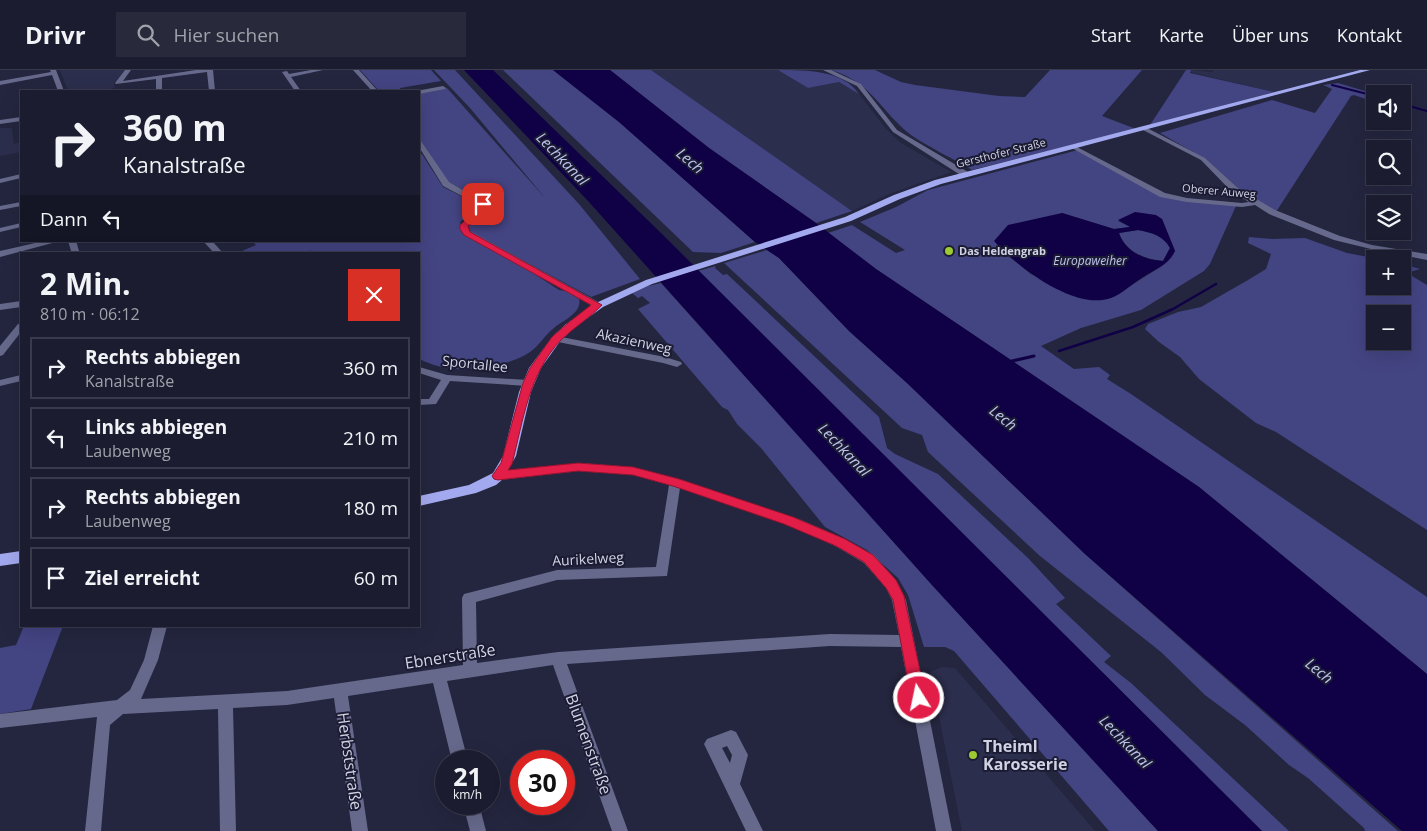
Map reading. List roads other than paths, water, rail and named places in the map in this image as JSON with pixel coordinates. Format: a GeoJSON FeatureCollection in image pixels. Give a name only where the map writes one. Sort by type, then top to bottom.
{"type":"FeatureCollection","features":[{"type":"Feature","properties":{"kind":"main road","name":"Gersthofer Straße"},"geometry":{"type":"LineString","coordinates":[[498,476],[506,464],[528,383],[536,366],[556,340],[571,325],[598,305],[649,282],[840,222],[919,188],[965,174],[1145,129],[1367,70]]}},
{"type":"Feature","properties":{"kind":"main road"},"geometry":{"type":"LineString","coordinates":[[420,500],[482,486],[498,476]]}},
{"type":"Feature","properties":{"kind":"main road"},"geometry":{"type":"LineString","coordinates":[[0,560],[20,557]]}},
{"type":"Feature","properties":{"kind":"street"},"geometry":{"type":"LineString","coordinates":[[119,90],[118,83],[128,70]]}},
{"type":"Feature","properties":{"kind":"street"},"geometry":{"type":"LineString","coordinates":[[118,83],[209,70],[212,90]]}},
{"type":"Feature","properties":{"kind":"street"},"geometry":{"type":"LineString","coordinates":[[283,70],[297,90]]}},
{"type":"Feature","properties":{"kind":"street"},"geometry":{"type":"LineString","coordinates":[[288,76],[320,70]]}},
{"type":"Feature","properties":{"kind":"street"},"geometry":{"type":"LineString","coordinates":[[356,70],[375,90]]}},
{"type":"Feature","properties":{"kind":"street"},"geometry":{"type":"LineString","coordinates":[[826,70],[858,85],[895,131],[965,174]]}},
{"type":"Feature","properties":{"kind":"street"},"geometry":{"type":"LineString","coordinates":[[0,83],[54,71],[61,90]]}},
{"type":"Feature","properties":{"kind":"street"},"geometry":{"type":"LineString","coordinates":[[158,90],[159,77]]}},
{"type":"Feature","properties":{"kind":"street"},"geometry":{"type":"LineString","coordinates":[[420,92],[443,88]]}},
{"type":"Feature","properties":{"kind":"street"},"geometry":{"type":"LineString","coordinates":[[0,122],[20,119]]}},
{"type":"Feature","properties":{"kind":"street"},"geometry":{"type":"LineString","coordinates":[[1145,129],[1203,159],[1226,183],[1255,203]]}},
{"type":"Feature","properties":{"kind":"street"},"geometry":{"type":"LineString","coordinates":[[420,144],[446,184],[483,204],[480,212],[464,225],[467,233],[598,305]]}},
{"type":"Feature","properties":{"kind":"street","name":"Oberer Auweg"},"geometry":{"type":"LineString","coordinates":[[1073,147],[1163,195],[1187,200],[1242,205],[1255,203],[1288,219],[1337,238],[1371,247],[1427,257]]}},
{"type":"Feature","properties":{"kind":"street"},"geometry":{"type":"LineString","coordinates":[[0,181],[20,176]]}},
{"type":"Feature","properties":{"kind":"street"},"geometry":{"type":"LineString","coordinates":[[0,208],[20,204]]}},
{"type":"Feature","properties":{"kind":"street"},"geometry":{"type":"LineString","coordinates":[[0,230],[20,225]]}},
{"type":"Feature","properties":{"kind":"street"},"geometry":{"type":"LineString","coordinates":[[0,254],[52,242]]}},
{"type":"Feature","properties":{"kind":"street"},"geometry":{"type":"LineString","coordinates":[[208,242],[218,252]]}},
{"type":"Feature","properties":{"kind":"street"},"geometry":{"type":"LineString","coordinates":[[0,307],[20,304]]}},
{"type":"Feature","properties":{"kind":"street"},"geometry":{"type":"LineString","coordinates":[[0,353],[20,327]]}},
{"type":"Feature","properties":{"kind":"street","name":"Akazienweg"},"geometry":{"type":"LineString","coordinates":[[556,340],[665,360],[677,364]]}},
{"type":"Feature","properties":{"kind":"street","name":"Sportallee"},"geometry":{"type":"LineString","coordinates":[[420,370],[447,378],[528,383]]}},
{"type":"Feature","properties":{"kind":"street"},"geometry":{"type":"LineString","coordinates":[[0,383],[20,378]]}},
{"type":"Feature","properties":{"kind":"street"},"geometry":{"type":"LineString","coordinates":[[420,402],[432,402],[447,378]]}},
{"type":"Feature","properties":{"kind":"street"},"geometry":{"type":"LineString","coordinates":[[498,476],[578,467],[633,471],[675,482],[797,524],[841,542],[868,558],[891,584],[900,600],[944,831]]}},
{"type":"Feature","properties":{"kind":"street","name":"Aurikelweg"},"geometry":{"type":"LineString","coordinates":[[470,670],[469,598],[556,575],[662,572],[675,482]]}},
{"type":"Feature","properties":{"kind":"street"},"geometry":{"type":"LineString","coordinates":[[93,831],[103,721],[135,695],[148,670],[160,627]]}},
{"type":"Feature","properties":{"kind":"street","name":"Ebnerstraße"},"geometry":{"type":"LineString","coordinates":[[0,721],[122,707],[224,703],[288,698],[558,658],[830,640],[907,642]]}},
{"type":"Feature","properties":{"kind":"street","name":"Blumenstraße"},"geometry":{"type":"LineString","coordinates":[[558,658],[620,831]]}},
{"type":"Feature","properties":{"kind":"street"},"geometry":{"type":"LineString","coordinates":[[438,675],[457,750]]}},
{"type":"Feature","properties":{"kind":"street","name":"Herbststraße"},"geometry":{"type":"LineString","coordinates":[[340,691],[360,831]]}},
{"type":"Feature","properties":{"kind":"street"},"geometry":{"type":"LineString","coordinates":[[224,703],[228,831]]}},
{"type":"Feature","properties":{"kind":"street"},"geometry":{"type":"LineString","coordinates":[[732,784],[755,831]]}},
{"type":"Feature","properties":{"kind":"street"},"geometry":{"type":"LineString","coordinates":[[474,815],[478,831]]}},
{"type":"Feature","properties":{"kind":"water","name":"Lechkanal"},"geometry":{"type":"Polygon","coordinates":[[[464,70],[493,70],[662,234],[1262,831],[1158,831],[932,585],[589,202],[464,70]]]}},
{"type":"Feature","properties":{"kind":"water","name":"Lech"},"geometry":{"type":"Polygon","coordinates":[[[553,70],[610,70],[709,148],[816,223],[876,269],[1199,487],[1427,674],[1427,831],[1402,831],[1085,554],[907,383],[849,331],[779,258],[755,242],[619,122],[553,70]]]}},
{"type":"Feature","properties":{"kind":"water","name":"Europaweiher"},"geometry":{"type":"Polygon","coordinates":[[[1135,212],[1156,215],[1162,219],[1175,251],[1165,263],[1111,298],[1096,300],[1080,298],[1047,284],[1017,262],[994,241],[1008,225],[1062,213],[1114,229],[1130,227],[1118,220],[1135,212]],[[1138,230],[1119,233],[1126,245],[1136,254],[1149,259],[1163,261],[1170,248],[1164,240],[1157,235],[1138,230]]]}},
{"type":"Feature","properties":{"kind":"waterway"},"geometry":{"type":"LineString","coordinates":[[1332,85],[1366,94]]}},
{"type":"Feature","properties":{"kind":"waterway"},"geometry":{"type":"LineString","coordinates":[[1411,107],[1427,111]]}},
{"type":"Feature","properties":{"kind":"waterway"},"geometry":{"type":"LineString","coordinates":[[1059,351],[1133,327],[1173,309],[1216,284]]}},
{"type":"Feature","properties":{"kind":"waterway"},"geometry":{"type":"LineString","coordinates":[[1012,361],[1034,356]]}},
{"type":"Feature","properties":{"kind":"place","name":"Das Heldengrab"},"geometry":{"type":"Point","coordinates":[949,251]}},
{"type":"Feature","properties":{"kind":"place","name":"Theiml Karosserie"},"geometry":{"type":"Point","coordinates":[973,755]}}]}
